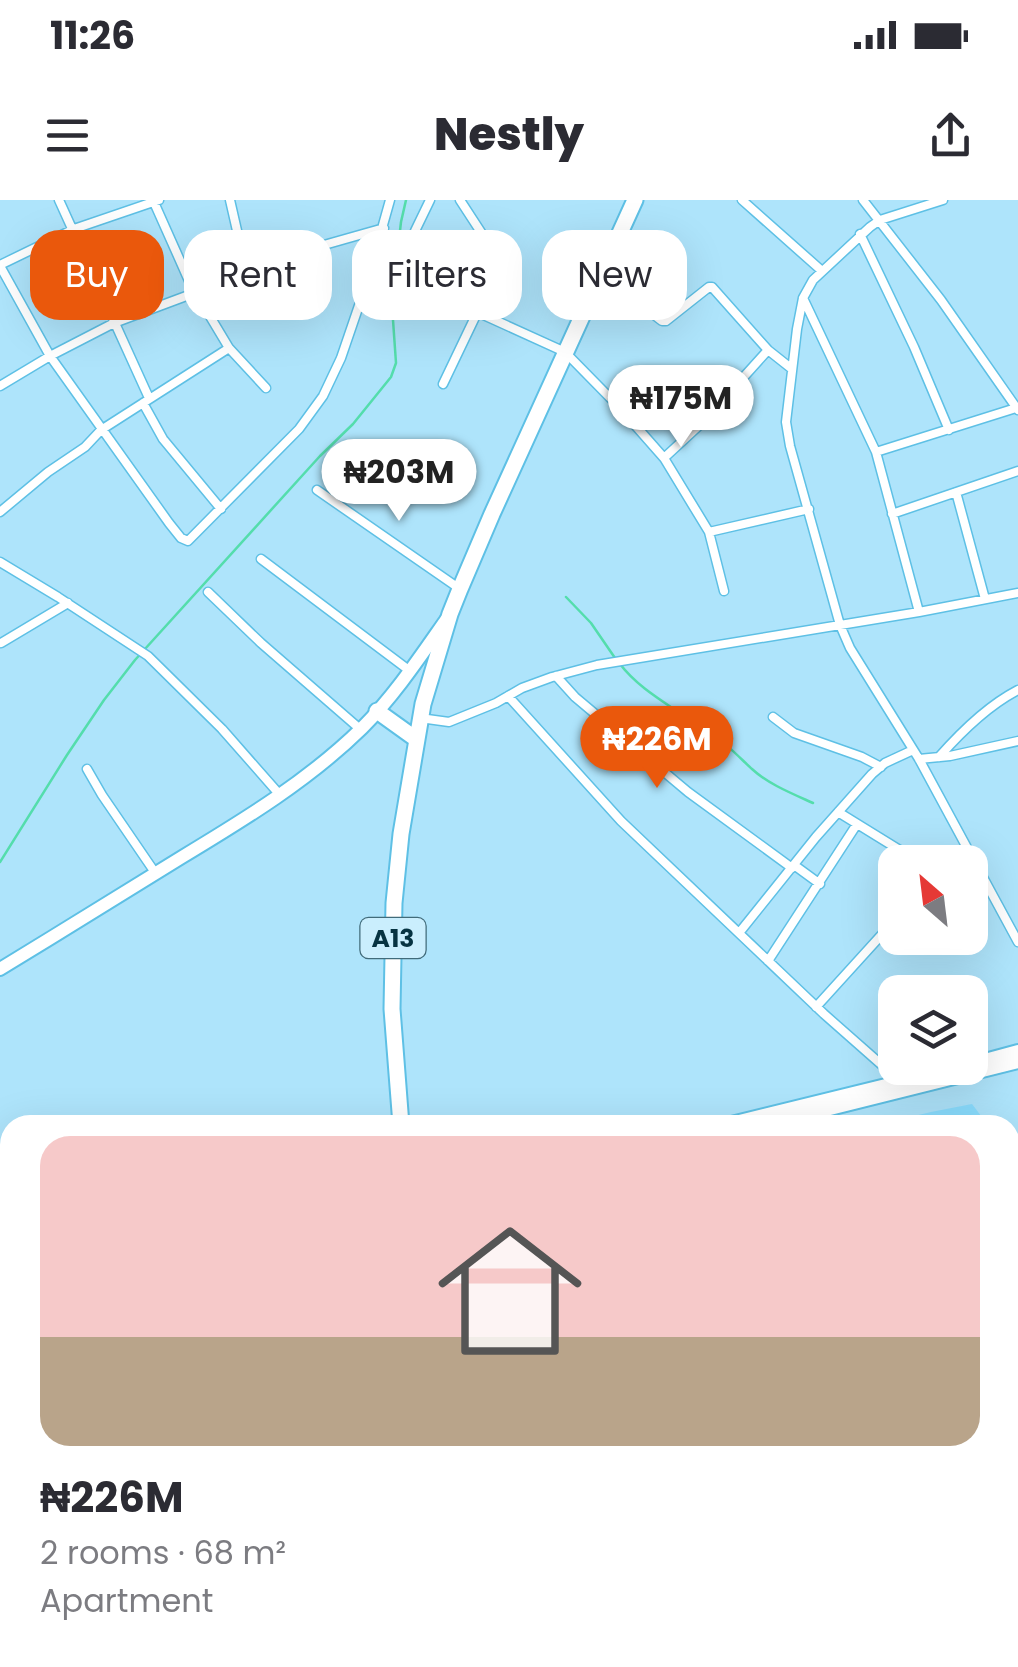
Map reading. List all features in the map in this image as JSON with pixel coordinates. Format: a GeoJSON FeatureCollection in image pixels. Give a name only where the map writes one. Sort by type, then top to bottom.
{"type":"FeatureCollection","features":[{"type":"Feature","properties":{"kind":"highway","name":"A13"},"geometry":{"type":"LineString","coordinates":[[621,230],[635,200]]}},
{"type":"Feature","properties":{"kind":"highway","name":"A13"},"geometry":{"type":"LineString","coordinates":[[400,1115],[392,955],[401,834],[420,718],[460,589],[580,320]]}},
{"type":"Feature","properties":{"kind":"highway"},"geometry":{"type":"LineString","coordinates":[[377,712],[415,745]]}},
{"type":"Feature","properties":{"kind":"highway","name":"A13"},"geometry":{"type":"LineString","coordinates":[[410,1115],[402,955],[417,781],[415,745]]}},
{"type":"Feature","properties":{"kind":"main road"},"geometry":{"type":"LineString","coordinates":[[0,968],[280,795],[377,712],[450,614]]}},
{"type":"Feature","properties":{"kind":"main road"},"geometry":{"type":"LineString","coordinates":[[988,1060],[1018,1052]]}},
{"type":"Feature","properties":{"kind":"main road"},"geometry":{"type":"LineString","coordinates":[[806,1115],[1018,1062]]}},
{"type":"Feature","properties":{"kind":"main road"},"geometry":{"type":"LineString","coordinates":[[762,1115],[884,1085]]}},
{"type":"Feature","properties":{"kind":"street"},"geometry":{"type":"LineString","coordinates":[[59,200],[163,439],[221,509]]}},
{"type":"Feature","properties":{"kind":"street"},"geometry":{"type":"LineString","coordinates":[[230,200],[237,230]]}},
{"type":"Feature","properties":{"kind":"street"},"geometry":{"type":"LineString","coordinates":[[184,269],[156,201],[74,229],[0,266],[50,356],[181,538],[188,540],[299,429],[323,396],[341,358],[390,200]]}},
{"type":"Feature","properties":{"kind":"street"},"geometry":{"type":"LineString","coordinates":[[415,230],[430,200]]}},
{"type":"Feature","properties":{"kind":"street"},"geometry":{"type":"LineString","coordinates":[[460,200],[480,230]]}},
{"type":"Feature","properties":{"kind":"street"},"geometry":{"type":"LineString","coordinates":[[742,200],[822,271]]}},
{"type":"Feature","properties":{"kind":"street"},"geometry":{"type":"LineString","coordinates":[[863,200],[941,300],[1017,409],[876,452]]}},
{"type":"Feature","properties":{"kind":"street"},"geometry":{"type":"LineString","coordinates":[[943,200],[880,220],[813,280],[804,298],[786,422],[840,625],[966,845]]}},
{"type":"Feature","properties":{"kind":"street"},"geometry":{"type":"LineString","coordinates":[[332,243],[384,228]]}},
{"type":"Feature","properties":{"kind":"street"},"geometry":{"type":"LineString","coordinates":[[860,234],[949,430]]}},
{"type":"Feature","properties":{"kind":"street"},"geometry":{"type":"LineString","coordinates":[[687,305],[712,287],[768,350],[792,369]]}},
{"type":"Feature","properties":{"kind":"street"},"geometry":{"type":"LineString","coordinates":[[0,384],[114,323],[184,297]]}},
{"type":"Feature","properties":{"kind":"street"},"geometry":{"type":"LineString","coordinates":[[804,298],[876,452],[919,612]]}},
{"type":"Feature","properties":{"kind":"street"},"geometry":{"type":"LineString","coordinates":[[213,320],[229,348],[266,388]]}},
{"type":"Feature","properties":{"kind":"street"},"geometry":{"type":"LineString","coordinates":[[444,384],[473,320]]}},
{"type":"Feature","properties":{"kind":"street"},"geometry":{"type":"LineString","coordinates":[[492,320],[565,352],[664,458],[709,532],[724,592]]}},
{"type":"Feature","properties":{"kind":"street"},"geometry":{"type":"LineString","coordinates":[[0,512],[101,430],[229,348]]}},
{"type":"Feature","properties":{"kind":"street"},"geometry":{"type":"LineString","coordinates":[[664,458],[704,421],[768,350]]}},
{"type":"Feature","properties":{"kind":"street"},"geometry":{"type":"LineString","coordinates":[[892,514],[1018,471]]}},
{"type":"Feature","properties":{"kind":"street"},"geometry":{"type":"LineString","coordinates":[[316,490],[460,589]]}},
{"type":"Feature","properties":{"kind":"street"},"geometry":{"type":"LineString","coordinates":[[956,492],[985,599]]}},
{"type":"Feature","properties":{"kind":"street"},"geometry":{"type":"LineString","coordinates":[[709,532],[809,509]]}},
{"type":"Feature","properties":{"kind":"street"},"geometry":{"type":"LineString","coordinates":[[261,559],[410,672]]}},
{"type":"Feature","properties":{"kind":"street"},"geometry":{"type":"LineString","coordinates":[[0,562],[148,656],[222,729],[280,795]]}},
{"type":"Feature","properties":{"kind":"street"},"geometry":{"type":"LineString","coordinates":[[208,592],[360,730]]}},
{"type":"Feature","properties":{"kind":"street"},"geometry":{"type":"LineString","coordinates":[[420,718],[450,722],[556,676],[596,664],[1018,593]]}},
{"type":"Feature","properties":{"kind":"street"},"geometry":{"type":"LineString","coordinates":[[1,643],[68,604]]}},
{"type":"Feature","properties":{"kind":"street"},"geometry":{"type":"LineString","coordinates":[[556,676],[575,697],[688,792],[820,884]]}},
{"type":"Feature","properties":{"kind":"street"},"geometry":{"type":"LineString","coordinates":[[940,756],[956,738],[1018,690]]}},
{"type":"Feature","properties":{"kind":"street"},"geometry":{"type":"LineString","coordinates":[[508,696],[621,821],[878,1061]]}},
{"type":"Feature","properties":{"kind":"street"},"geometry":{"type":"LineString","coordinates":[[773,717],[794,733],[880,767]]}},
{"type":"Feature","properties":{"kind":"street"},"geometry":{"type":"LineString","coordinates":[[739,933],[880,767],[916,754],[940,756],[1018,741]]}},
{"type":"Feature","properties":{"kind":"street"},"geometry":{"type":"LineString","coordinates":[[87,768],[156,874]]}},
{"type":"Feature","properties":{"kind":"street"},"geometry":{"type":"LineString","coordinates":[[838,812],[891,845]]}},
{"type":"Feature","properties":{"kind":"street"},"geometry":{"type":"LineString","coordinates":[[768,960],[857,824]]}},
{"type":"Feature","properties":{"kind":"street"},"geometry":{"type":"LineString","coordinates":[[988,886],[1018,942]]}},
{"type":"Feature","properties":{"kind":"street"},"geometry":{"type":"LineString","coordinates":[[816,1006],[878,939]]}},
{"type":"Feature","properties":{"kind":"shaded area"},"geometry":{"type":"Polygon","coordinates":[[[972,1104],[980,1115],[919,1115],[972,1104]]]}},
{"type":"Feature","properties":{"kind":"waterway"},"geometry":{"type":"LineString","coordinates":[[0,862],[67,755],[135,660],[353,424],[391,377],[396,363],[396,266],[406,200]]}},
{"type":"Feature","properties":{"kind":"waterway"},"geometry":{"type":"LineString","coordinates":[[566,597],[591,623],[615,658]]}},
{"type":"Feature","properties":{"kind":"waterway"},"geometry":{"type":"LineString","coordinates":[[620,664],[645,689],[721,741],[758,774],[813,803]]}}]}
